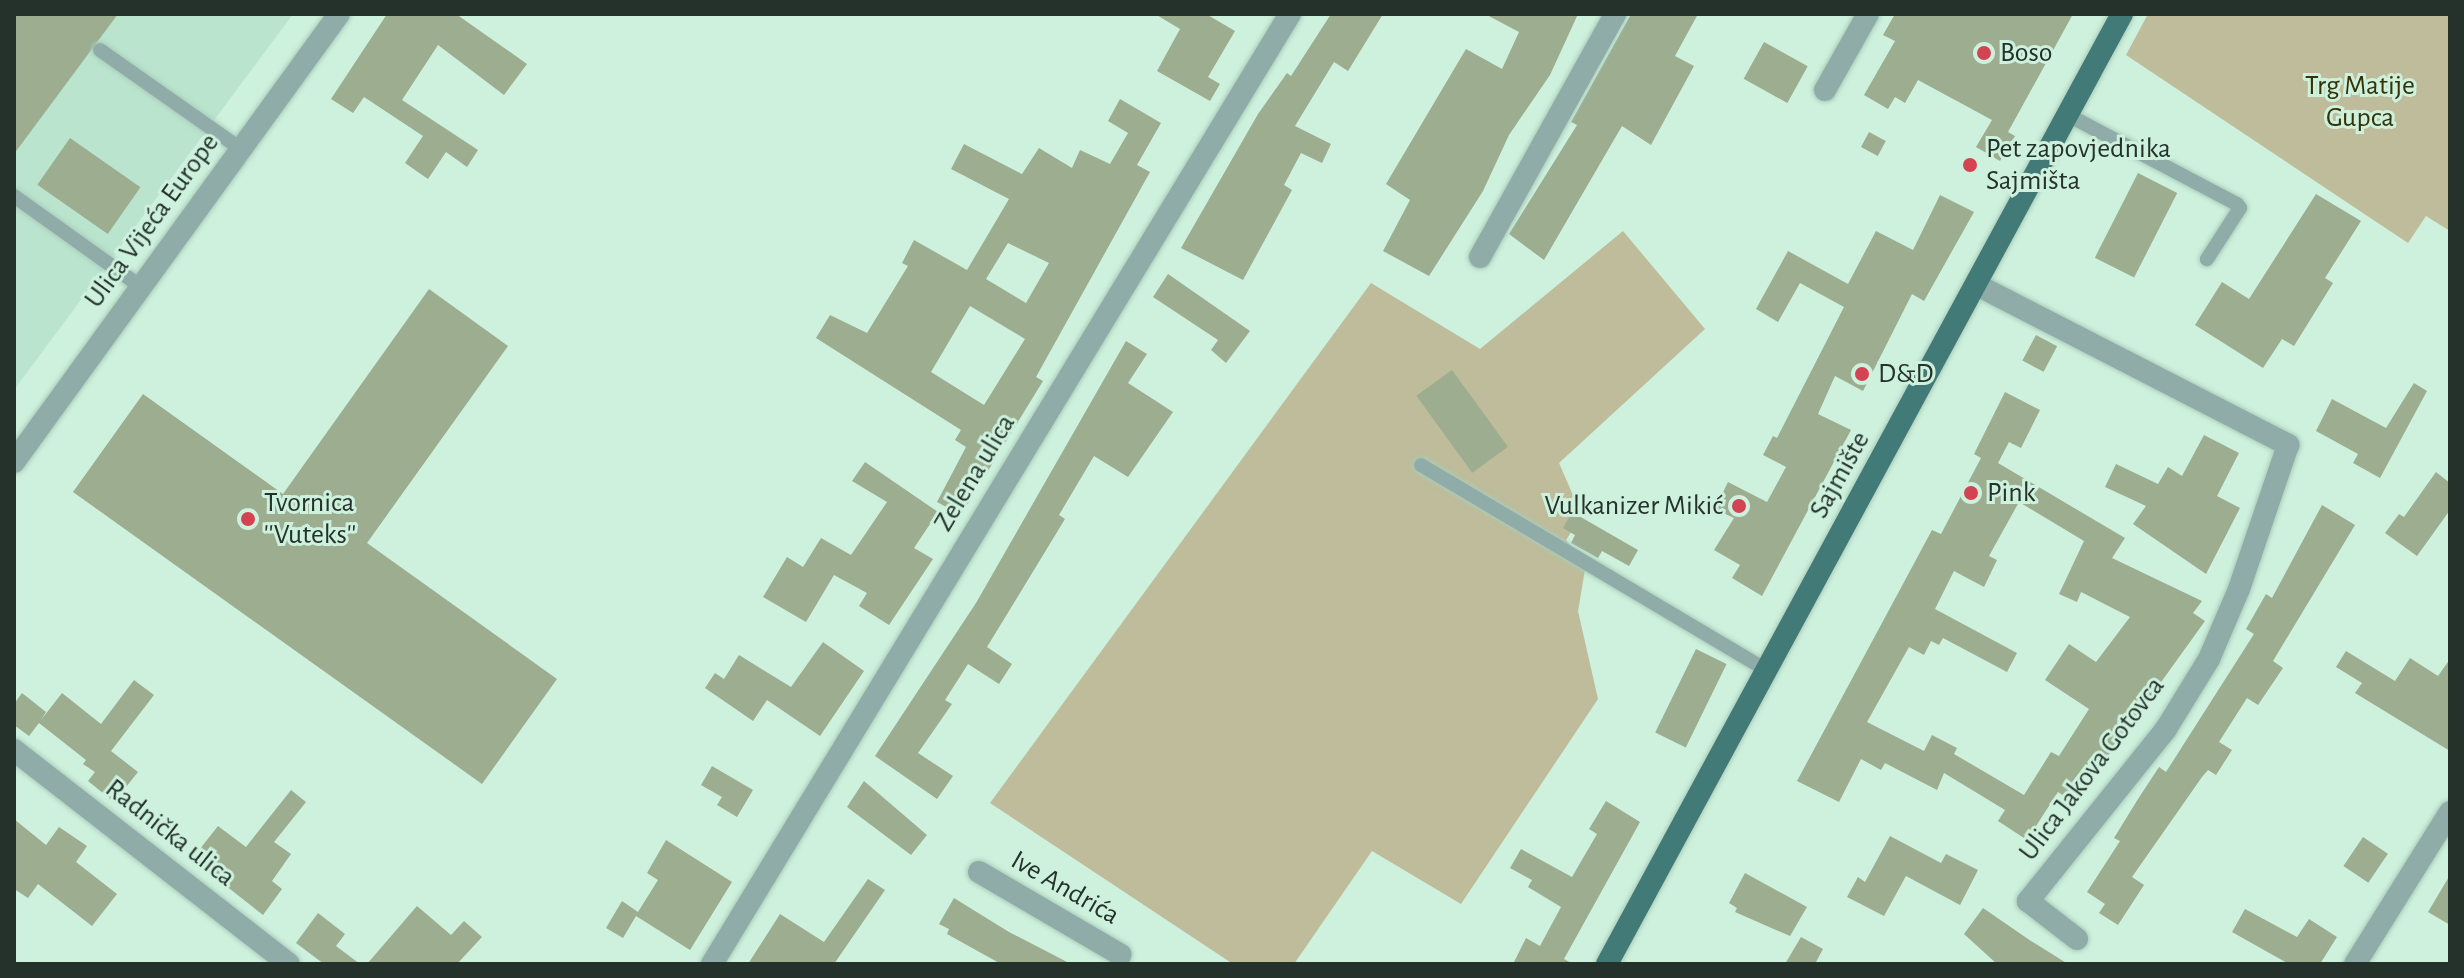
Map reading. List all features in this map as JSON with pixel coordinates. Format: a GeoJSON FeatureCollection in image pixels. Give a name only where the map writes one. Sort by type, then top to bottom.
{"type":"FeatureCollection","features":[{"type":"Feature","properties":{"kind":"main road","name":"Sajmište"},"geometry":{"type":"LineString","coordinates":[[1607,964],[1979,286],[2122,14]]}},
{"type":"Feature","properties":{"kind":"street","name":"Ulica Vijeća Europe"},"geometry":{"type":"LineString","coordinates":[[14,462],[339,14]]}},
{"type":"Feature","properties":{"kind":"street","name":"Zelena ulica"},"geometry":{"type":"LineString","coordinates":[[712,964],[1290,14]]}},
{"type":"Feature","properties":{"kind":"street"},"geometry":{"type":"LineString","coordinates":[[1480,257],[1615,14]]}},
{"type":"Feature","properties":{"kind":"street"},"geometry":{"type":"LineString","coordinates":[[1825,90],[1868,14]]}},
{"type":"Feature","properties":{"kind":"street","name":"Ulica Jakova Gotovca"},"geometry":{"type":"LineString","coordinates":[[1979,286],[2288,445],[2239,589],[2209,659],[2166,729],[2028,901],[2077,939]]}},
{"type":"Feature","properties":{"kind":"street","name":"Radnička ulica"},"geometry":{"type":"LineString","coordinates":[[14,750],[289,964]]}},
{"type":"Feature","properties":{"kind":"street"},"geometry":{"type":"LineString","coordinates":[[2355,964],[2450,812]]}},
{"type":"Feature","properties":{"kind":"street","name":"Ive Andrića"},"geometry":{"type":"LineString","coordinates":[[979,872],[1124,961]]}},
{"type":"Feature","properties":{"kind":"lane"},"geometry":{"type":"LineString","coordinates":[[100,50],[241,149]]}},
{"type":"Feature","properties":{"kind":"lane"},"geometry":{"type":"LineString","coordinates":[[2068,115],[2237,204],[2240,208],[2207,259]]}},
{"type":"Feature","properties":{"kind":"lane"},"geometry":{"type":"LineString","coordinates":[[14,196],[141,287]]}},
{"type":"Feature","properties":{"kind":"lane"},"geometry":{"type":"LineString","coordinates":[[1421,465],[1766,670]]}},
{"type":"Feature","properties":{"kind":"shaded area"},"geometry":{"type":"Polygon","coordinates":[[[14,14],[293,14],[14,390],[14,14]]]}},
{"type":"Feature","properties":{"kind":"green space","name":"Trg Matije Gupca"},"geometry":{"type":"Polygon","coordinates":[[[2148,14],[2450,14],[2450,231],[2426,216],[2408,243],[2126,55],[2148,14]]]}},
{"type":"Feature","properties":{"kind":"green space"},"geometry":{"type":"Polygon","coordinates":[[[1623,231],[1705,329],[1559,463],[1582,516],[1566,540],[1586,564],[1578,611],[1598,699],[1461,904],[1372,851],[1294,964],[1233,964],[990,803],[1371,283],[1480,349],[1623,231]]]}},
{"type":"Feature","properties":{"kind":"building"},"geometry":{"type":"Polygon","coordinates":[[[14,14],[118,14],[14,154],[14,14]]]}},
{"type":"Feature","properties":{"kind":"building"},"geometry":{"type":"Polygon","coordinates":[[[387,14],[456,14],[527,64],[504,95],[438,45],[402,100],[478,150],[467,167],[446,152],[428,179],[405,163],[423,136],[364,97],[353,113],[331,99],[387,14]]]}},
{"type":"Feature","properties":{"kind":"building"},"geometry":{"type":"Polygon","coordinates":[[[1155,14],[1206,14],[1235,31],[1208,77],[1220,84],[1210,101],[1157,71],[1180,29],[1155,14]]]}},
{"type":"Feature","properties":{"kind":"building"},"geometry":{"type":"Polygon","coordinates":[[[1331,14],[1383,14],[1348,71],[1334,62],[1295,126],[1331,144],[1322,163],[1301,153],[1284,185],[1292,190],[1243,280],[1181,248],[1258,114],[1287,73],[1291,76],[1331,14]]]}},
{"type":"Feature","properties":{"kind":"building"},"geometry":{"type":"Polygon","coordinates":[[[1485,14],[1578,14],[1550,75],[1509,135],[1483,191],[1429,276],[1383,251],[1410,200],[1386,184],[1466,49],[1502,69],[1519,32],[1485,14]]]}},
{"type":"Feature","properties":{"kind":"building"},"geometry":{"type":"Polygon","coordinates":[[[1631,14],[1698,14],[1675,56],[1694,66],[1651,145],[1622,126],[1544,260],[1509,234],[1577,125],[1571,122],[1631,14]]]}},
{"type":"Feature","properties":{"kind":"building","name":"Boso"},"geometry":{"type":"Polygon","coordinates":[[[1895,14],[2073,14],[2008,132],[2015,136],[2000,161],[1976,147],[1992,120],[1918,80],[1905,103],[1895,97],[1888,109],[1864,95],[1895,41],[1883,35],[1895,14]]]}},
{"type":"Feature","properties":{"kind":"building"},"geometry":{"type":"Polygon","coordinates":[[[1764,42],[1808,66],[1787,103],[1744,79],[1764,42]]]}},
{"type":"Feature","properties":{"kind":"building"},"geometry":{"type":"Polygon","coordinates":[[[1120,99],[1161,123],[1137,165],[1150,172],[1036,377],[1043,381],[961,515],[937,502],[966,447],[955,440],[961,430],[816,338],[830,315],[867,333],[908,266],[902,263],[914,240],[967,270],[1009,199],[951,169],[964,144],[1022,174],[1039,148],[1072,168],[1080,150],[1110,164],[1128,133],[1108,121],[1120,99]],[[1008,243],[986,279],[1026,303],[1049,263],[1008,243]],[[970,306],[931,372],[984,405],[1025,339],[970,306]]]}},
{"type":"Feature","properties":{"kind":"building"},"geometry":{"type":"Polygon","coordinates":[[[1869,132],[1886,141],[1878,156],[1861,147],[1869,132]]]}},
{"type":"Feature","properties":{"kind":"building"},"geometry":{"type":"Polygon","coordinates":[[[70,138],[140,187],[108,234],[37,185],[70,138]]]}},
{"type":"Feature","properties":{"kind":"building"},"geometry":{"type":"Polygon","coordinates":[[[2138,173],[2177,193],[2134,278],[2095,258],[2138,173]]]}},
{"type":"Feature","properties":{"kind":"building"},"geometry":{"type":"Polygon","coordinates":[[[2316,194],[2361,221],[2325,278],[2333,283],[2294,346],[2282,339],[2263,368],[2195,325],[2222,282],[2249,299],[2316,194]]]}},
{"type":"Feature","properties":{"kind":"building"},"geometry":{"type":"Polygon","coordinates":[[[1940,195],[1974,212],[1924,301],[1912,294],[1863,391],[1835,376],[1818,414],[1851,430],[1762,596],[1732,578],[1740,565],[1714,550],[1734,518],[1715,509],[1728,482],[1767,502],[1786,467],[1763,455],[1773,436],[1777,438],[1844,307],[1800,283],[1778,322],[1756,309],[1788,251],[1848,284],[1876,231],[1913,250],[1940,195]]]}},
{"type":"Feature","properties":{"kind":"building"},"geometry":{"type":"Polygon","coordinates":[[[1168,274],[1250,331],[1226,363],[1211,350],[1218,340],[1153,297],[1168,274]]]}},
{"type":"Feature","properties":{"kind":"building","name":"Tvornica ''Vuteks''"},"geometry":{"type":"Polygon","coordinates":[[[429,289],[508,346],[367,543],[557,679],[482,784],[73,492],[143,394],[283,494],[429,289]]]}},
{"type":"Feature","properties":{"kind":"building"},"geometry":{"type":"Polygon","coordinates":[[[2036,335],[2057,346],[2044,372],[2022,361],[2036,335]]]}},
{"type":"Feature","properties":{"kind":"building"},"geometry":{"type":"Polygon","coordinates":[[[1126,341],[1147,354],[1128,383],[1173,412],[1128,477],[1094,456],[1059,515],[1065,519],[987,647],[1012,664],[999,684],[968,664],[945,700],[952,704],[918,753],[953,776],[937,799],[875,756],[976,603],[1126,341]]]}},
{"type":"Feature","properties":{"kind":"building"},"geometry":{"type":"Polygon","coordinates":[[[1452,370],[1508,447],[1472,473],[1416,396],[1452,370]]]}},
{"type":"Feature","properties":{"kind":"building"},"geometry":{"type":"Polygon","coordinates":[[[2414,383],[2427,391],[2380,478],[2353,463],[2358,454],[2316,431],[2332,399],[2386,428],[2414,383]]]}},
{"type":"Feature","properties":{"kind":"building"},"geometry":{"type":"Polygon","coordinates":[[[2005,392],[2040,410],[2021,448],[2009,442],[1998,463],[2125,538],[2112,558],[2202,601],[2193,613],[2205,621],[2100,767],[2090,761],[2067,798],[2058,792],[2027,840],[1998,821],[2005,810],[1944,773],[1937,790],[1885,763],[1881,770],[1861,759],[1839,802],[1797,781],[1932,530],[1941,534],[1981,458],[1974,454],[2005,392]],[[2019,502],[1989,556],[1997,560],[1984,587],[1954,571],[1935,609],[2017,653],[2007,672],[1943,638],[1939,645],[1931,641],[1924,655],[1909,647],[1867,722],[1924,751],[1932,735],[1957,748],[1954,754],[2024,795],[2051,752],[2059,756],[2089,709],[2045,680],[2069,644],[2096,662],[2130,617],[2081,592],[2077,602],[2059,594],[2084,541],[2019,502]]]}},
{"type":"Feature","properties":{"kind":"building"},"geometry":{"type":"Polygon","coordinates":[[[2204,435],[2239,453],[2217,496],[2240,508],[2206,574],[2133,524],[2146,506],[2105,487],[2116,464],[2158,484],[2168,467],[2182,476],[2204,435]]]}},
{"type":"Feature","properties":{"kind":"building"},"geometry":{"type":"Polygon","coordinates":[[[865,462],[938,512],[914,548],[933,559],[889,625],[859,606],[867,593],[834,575],[806,622],[763,597],[787,557],[803,567],[821,538],[851,555],[887,502],[852,481],[865,462]]]}},
{"type":"Feature","properties":{"kind":"building"},"geometry":{"type":"Polygon","coordinates":[[[2436,472],[2450,483],[2450,510],[2417,556],[2385,533],[2399,514],[2404,517],[2436,472]]]}},
{"type":"Feature","properties":{"kind":"building"},"geometry":{"type":"Polygon","coordinates":[[[2322,505],[2355,525],[2273,661],[2283,668],[2258,705],[2247,698],[2219,742],[2232,750],[2216,775],[2208,770],[2202,777],[2132,877],[2144,885],[2118,925],[2099,913],[2105,904],[2087,892],[2120,841],[2114,838],[2138,799],[2159,767],[2166,772],[2254,634],[2246,629],[2266,594],[2272,598],[2322,505]]]}},
{"type":"Feature","properties":{"kind":"building"},"geometry":{"type":"Polygon","coordinates":[[[1572,512],[1638,550],[1629,566],[1602,551],[1598,558],[1571,543],[1575,535],[1563,528],[1572,512]]]}},
{"type":"Feature","properties":{"kind":"building"},"geometry":{"type":"Polygon","coordinates":[[[823,642],[864,671],[820,736],[767,700],[753,721],[705,688],[715,673],[724,679],[739,655],[791,687],[823,642]]]}},
{"type":"Feature","properties":{"kind":"building"},"geometry":{"type":"Polygon","coordinates":[[[1696,649],[1727,664],[1686,747],[1655,733],[1696,649]]]}},
{"type":"Feature","properties":{"kind":"building"},"geometry":{"type":"Polygon","coordinates":[[[2346,651],[2395,681],[2410,658],[2438,676],[2450,659],[2450,751],[2355,693],[2362,683],[2336,667],[2346,651]]]}},
{"type":"Feature","properties":{"kind":"building"},"geometry":{"type":"Polygon","coordinates":[[[134,680],[154,695],[111,751],[138,772],[114,802],[88,781],[95,772],[83,764],[86,760],[39,723],[29,736],[14,725],[14,704],[22,693],[46,712],[41,720],[62,693],[101,724],[134,680]]]}},
{"type":"Feature","properties":{"kind":"building"},"geometry":{"type":"Polygon","coordinates":[[[712,766],[753,790],[737,817],[717,805],[722,797],[701,785],[712,766]]]}},
{"type":"Feature","properties":{"kind":"building"},"geometry":{"type":"Polygon","coordinates":[[[864,781],[927,835],[911,855],[847,807],[864,781]]]}},
{"type":"Feature","properties":{"kind":"building"},"geometry":{"type":"Polygon","coordinates":[[[291,790],[306,802],[274,842],[291,854],[272,881],[282,889],[263,915],[192,859],[218,826],[246,847],[291,790]]]}},
{"type":"Feature","properties":{"kind":"building"},"geometry":{"type":"Polygon","coordinates":[[[1606,801],[1640,822],[1564,959],[1573,964],[1513,964],[1526,938],[1540,946],[1561,907],[1528,887],[1532,880],[1510,868],[1521,849],[1572,877],[1597,834],[1589,829],[1606,801]]]}},
{"type":"Feature","properties":{"kind":"building"},"geometry":{"type":"Polygon","coordinates":[[[14,819],[46,845],[59,827],[87,846],[76,862],[117,894],[92,926],[38,884],[28,898],[14,889],[14,819]]]}},
{"type":"Feature","properties":{"kind":"building"},"geometry":{"type":"Polygon","coordinates":[[[1890,836],[1941,863],[1946,854],[1978,870],[1960,905],[1906,876],[1884,916],[1847,897],[1858,877],[1865,882],[1890,836]]]}},
{"type":"Feature","properties":{"kind":"building"},"geometry":{"type":"Polygon","coordinates":[[[2363,837],[2388,854],[2368,883],[2343,866],[2363,837]]]}},
{"type":"Feature","properties":{"kind":"building"},"geometry":{"type":"Polygon","coordinates":[[[666,840],[732,882],[690,950],[636,916],[623,938],[606,928],[622,901],[638,912],[658,880],[647,873],[666,840]]]}},
{"type":"Feature","properties":{"kind":"building"},"geometry":{"type":"Polygon","coordinates":[[[1745,873],[1807,907],[1790,936],[1735,912],[1737,908],[1729,903],[1745,873]]]}},
{"type":"Feature","properties":{"kind":"building"},"geometry":{"type":"Polygon","coordinates":[[[2450,875],[2450,925],[2428,912],[2450,875]]]}},
{"type":"Feature","properties":{"kind":"building"},"geometry":{"type":"Polygon","coordinates":[[[868,879],[885,890],[834,964],[748,964],[780,914],[824,942],[868,879]]]}},
{"type":"Feature","properties":{"kind":"building"},"geometry":{"type":"Polygon","coordinates":[[[954,898],[1009,932],[1071,964],[1001,964],[947,934],[949,929],[939,924],[954,898]]]}},
{"type":"Feature","properties":{"kind":"building"},"geometry":{"type":"Polygon","coordinates":[[[417,906],[451,935],[464,921],[482,937],[457,964],[367,964],[417,906]]]}},
{"type":"Feature","properties":{"kind":"building"},"geometry":{"type":"Polygon","coordinates":[[[1983,908],[2068,964],[1997,964],[1964,934],[1983,908]]]}},
{"type":"Feature","properties":{"kind":"building"},"geometry":{"type":"Polygon","coordinates":[[[2245,909],[2297,937],[2309,919],[2337,937],[2320,964],[2289,964],[2232,932],[2245,909]]]}},
{"type":"Feature","properties":{"kind":"building"},"geometry":{"type":"Polygon","coordinates":[[[318,913],[345,934],[336,946],[360,964],[324,964],[296,943],[318,913]]]}},
{"type":"Feature","properties":{"kind":"building"},"geometry":{"type":"Polygon","coordinates":[[[1801,937],[1823,949],[1815,964],[1785,964],[1801,937]]]}},
{"type":"Feature","properties":{"kind":"place","name":"Boso"},"geometry":{"type":"Point","coordinates":[1984,53]}},
{"type":"Feature","properties":{"kind":"place","name":"Pet zapovjednika Sajmišta"},"geometry":{"type":"Point","coordinates":[1970,165]}},
{"type":"Feature","properties":{"kind":"place","name":"D&D"},"geometry":{"type":"Point","coordinates":[1862,374]}},
{"type":"Feature","properties":{"kind":"place","name":"Pink"},"geometry":{"type":"Point","coordinates":[1971,493]}},
{"type":"Feature","properties":{"kind":"place","name":"Vulkanizer Mikić"},"geometry":{"type":"Point","coordinates":[1739,506]}},
{"type":"Feature","properties":{"kind":"place","name":"Tvornica ''Vuteks''"},"geometry":{"type":"Point","coordinates":[248,519]}}]}
